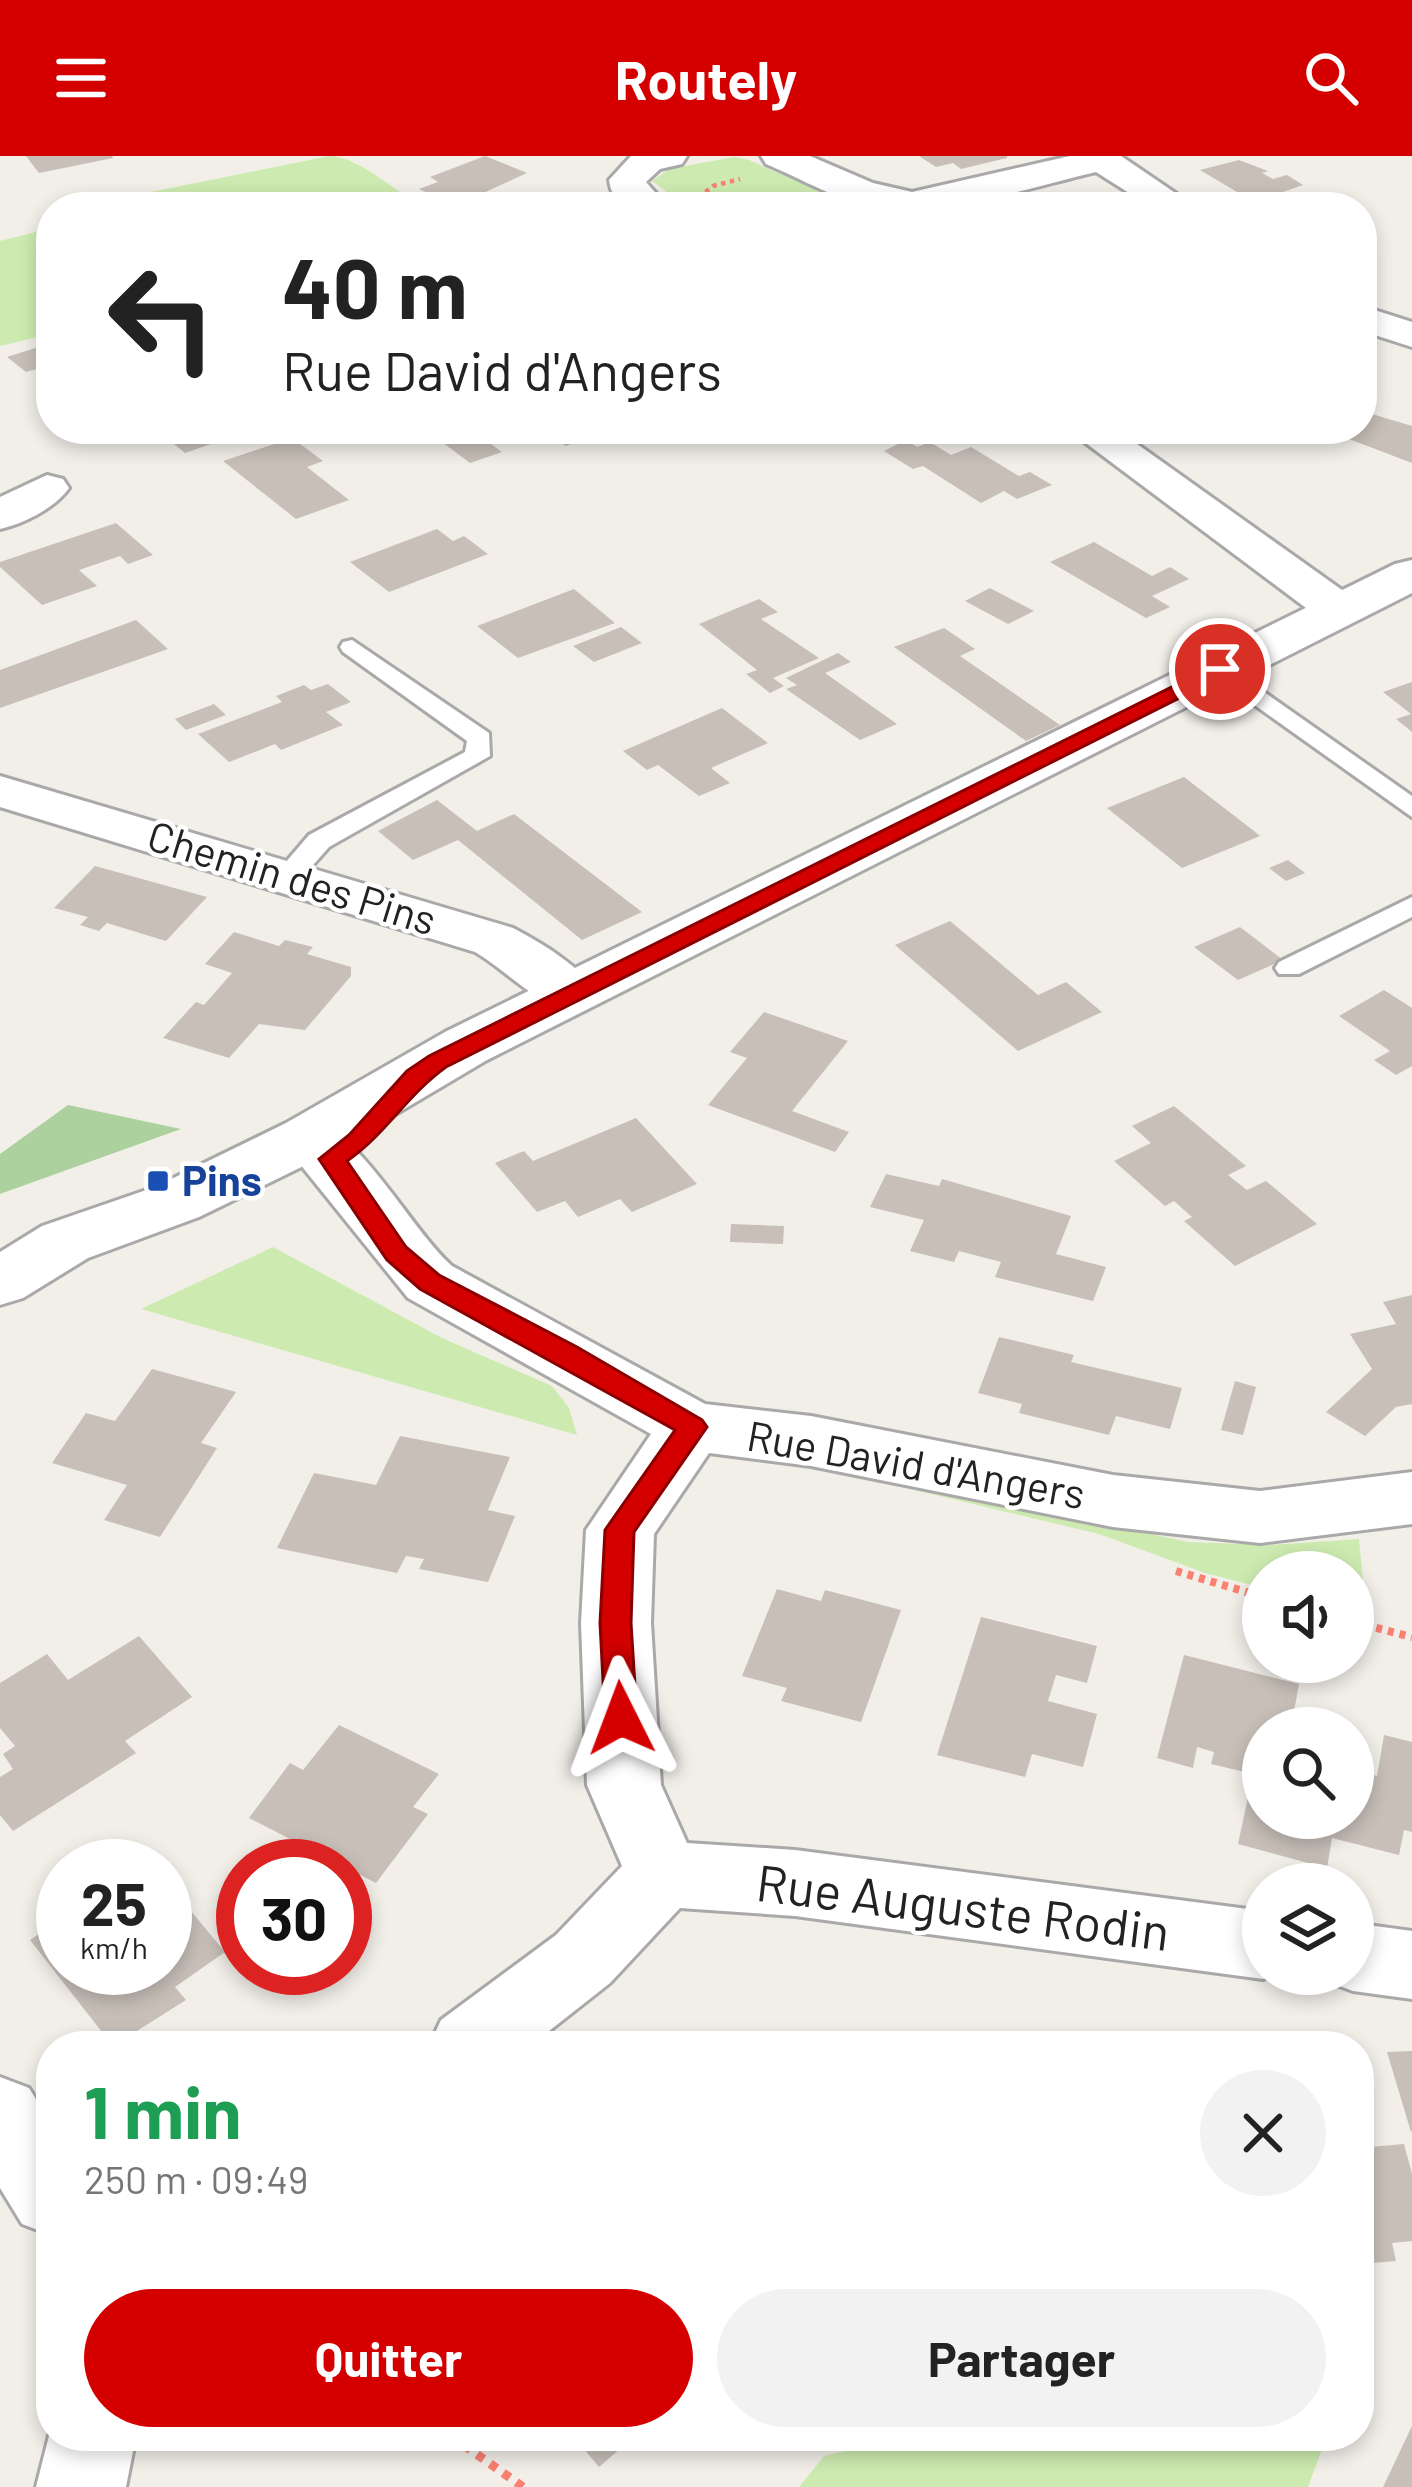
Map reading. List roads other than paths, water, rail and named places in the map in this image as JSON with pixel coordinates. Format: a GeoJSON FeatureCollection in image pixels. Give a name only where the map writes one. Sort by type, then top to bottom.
{"type":"FeatureCollection","features":[{"type":"Feature","properties":{"kind":"street"},"geometry":{"type":"LineString","coordinates":[[630,192],[627,180],[647,161],[669,156]]}},
{"type":"Feature","properties":{"kind":"street"},"geometry":{"type":"LineString","coordinates":[[779,156],[866,192]]}},
{"type":"Feature","properties":{"kind":"street"},"geometry":{"type":"LineString","coordinates":[[958,192],[1099,158],[1153,192]]}},
{"type":"Feature","properties":{"kind":"street"},"geometry":{"type":"LineString","coordinates":[[1377,323],[1412,335]]}},
{"type":"Feature","properties":{"kind":"street"},"geometry":{"type":"LineString","coordinates":[[1109,444],[1339,610]]}},
{"type":"Feature","properties":{"kind":"street"},"geometry":{"type":"LineString","coordinates":[[0,516],[47,488]]}},
{"type":"Feature","properties":{"kind":"street"},"geometry":{"type":"LineString","coordinates":[[10,1277],[149,1251],[271,1196],[320,1149],[416,1077],[570,994],[1412,574]]}},
{"type":"Feature","properties":{"kind":"street","name":"Chemin des Pins"},"geometry":{"type":"LineString","coordinates":[[0,791],[494,940],[523,956],[570,994]]}},
{"type":"Feature","properties":{"kind":"street","name":"Rue David d'Angers"},"geometry":{"type":"LineString","coordinates":[[320,1149],[397,1253],[430,1282],[568,1354],[692,1427],[811,1441],[1113,1501],[1261,1517],[1412,1498]]}},
{"type":"Feature","properties":{"kind":"street"},"geometry":{"type":"LineString","coordinates":[[489,2031],[583,1959],[663,1874],[624,1785],[616,1623],[620,1530],[692,1427]]}},
{"type":"Feature","properties":{"kind":"street","name":"Rue Auguste Rodin"},"geometry":{"type":"LineString","coordinates":[[663,1874],[795,1883],[1242,1943]]}},
{"type":"Feature","properties":{"kind":"street"},"geometry":{"type":"LineString","coordinates":[[1374,1960],[1412,1965]]}},
{"type":"Feature","properties":{"kind":"street"},"geometry":{"type":"LineString","coordinates":[[0,2115],[36,2172]]}},
{"type":"Feature","properties":{"kind":"street"},"geometry":{"type":"LineString","coordinates":[[81,2487],[89,2451]]}},
{"type":"Feature","properties":{"kind":"lane"},"geometry":{"type":"LineString","coordinates":[[288,876],[319,841],[477,756],[480,739],[352,647]]}},
{"type":"Feature","properties":{"kind":"lane"},"geometry":{"type":"LineString","coordinates":[[1220,669],[1412,809]]}},
{"type":"Feature","properties":{"kind":"lane"},"geometry":{"type":"LineString","coordinates":[[1289,968],[1412,906]]}},
{"type":"Feature","properties":{"kind":"place","name":"Pins"},"geometry":{"type":"Point","coordinates":[158,1181]}}]}
